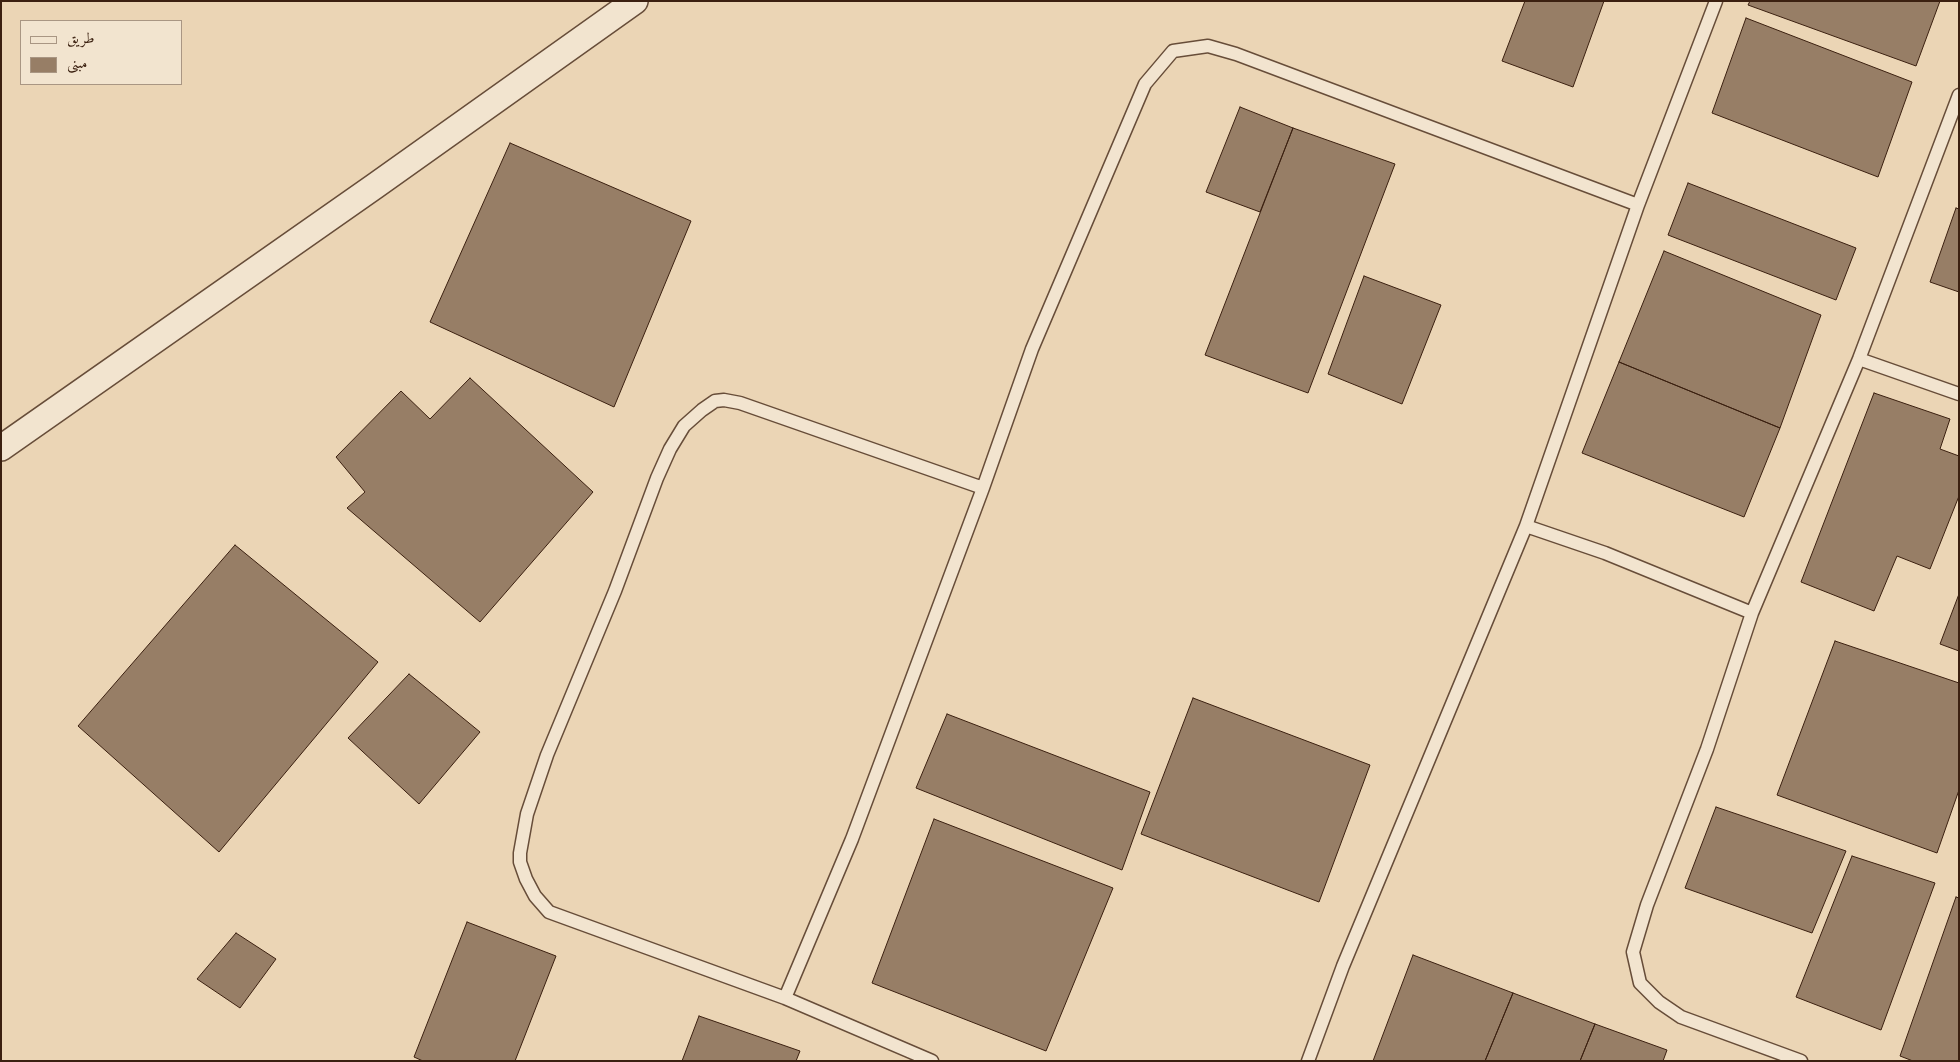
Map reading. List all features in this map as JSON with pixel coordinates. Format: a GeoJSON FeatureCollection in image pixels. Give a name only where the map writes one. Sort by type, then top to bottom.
{"type":"FeatureCollection","features":[{"type":"Feature","properties":{"kind":"street"},"geometry":{"type":"LineString","coordinates":[[1,448],[636,1]]}},
{"type":"Feature","properties":{"kind":"lane"},"geometry":{"type":"LineString","coordinates":[[1308,1061],[1343,966],[1526,526],[1638,205],[1716,1]]}},
{"type":"Feature","properties":{"kind":"lane"},"geometry":{"type":"LineString","coordinates":[[785,998],[852,839],[983,488],[1032,349],[1109,164],[1145,84],[1173,52],[1208,46],[1236,54],[1638,205]]}},
{"type":"Feature","properties":{"kind":"lane"},"geometry":{"type":"LineString","coordinates":[[1801,1061],[1681,1017],[1659,1002],[1640,983],[1633,952],[1637,932],[1707,749],[1752,613],[1859,359],[1959,95]]}},
{"type":"Feature","properties":{"kind":"lane"},"geometry":{"type":"LineString","coordinates":[[1859,359],[1959,394]]}},
{"type":"Feature","properties":{"kind":"lane"},"geometry":{"type":"LineString","coordinates":[[932,1061],[785,998],[549,912],[531,888],[520,862],[527,814],[547,755],[615,591],[657,478],[670,449],[684,426],[710,404],[724,400],[740,403],[983,488]]}},
{"type":"Feature","properties":{"kind":"lane"},"geometry":{"type":"LineString","coordinates":[[1526,526],[1605,553],[1752,613]]}},
{"type":"Feature","properties":{"kind":"building"},"geometry":{"type":"Polygon","coordinates":[[[1525,1],[1604,1],[1573,87],[1502,61],[1525,1]]]}},
{"type":"Feature","properties":{"kind":"building"},"geometry":{"type":"Polygon","coordinates":[[[1750,1],[1940,1],[1916,66],[1748,5],[1750,1]]]}},
{"type":"Feature","properties":{"kind":"building"},"geometry":{"type":"Polygon","coordinates":[[[1746,18],[1912,82],[1878,177],[1712,113],[1746,18]]]}},
{"type":"Feature","properties":{"kind":"building"},"geometry":{"type":"Polygon","coordinates":[[[1240,107],[1293,128],[1260,212],[1206,192],[1240,107]]]}},
{"type":"Feature","properties":{"kind":"building"},"geometry":{"type":"Polygon","coordinates":[[[1293,128],[1395,164],[1308,393],[1205,355],[1293,128]]]}},
{"type":"Feature","properties":{"kind":"building"},"geometry":{"type":"Polygon","coordinates":[[[510,143],[691,221],[614,407],[430,322],[510,143]]]}},
{"type":"Feature","properties":{"kind":"building"},"geometry":{"type":"Polygon","coordinates":[[[1688,183],[1856,248],[1836,300],[1668,235],[1688,183]]]}},
{"type":"Feature","properties":{"kind":"building"},"geometry":{"type":"Polygon","coordinates":[[[1956,208],[1959,209],[1959,292],[1930,282],[1956,208]]]}},
{"type":"Feature","properties":{"kind":"building"},"geometry":{"type":"Polygon","coordinates":[[[1664,251],[1821,315],[1780,428],[1619,362],[1664,251]]]}},
{"type":"Feature","properties":{"kind":"building"},"geometry":{"type":"Polygon","coordinates":[[[1364,276],[1441,305],[1402,404],[1328,374],[1364,276]]]}},
{"type":"Feature","properties":{"kind":"building"},"geometry":{"type":"Polygon","coordinates":[[[1619,362],[1780,428],[1744,517],[1582,453],[1619,362]]]}},
{"type":"Feature","properties":{"kind":"building"},"geometry":{"type":"Polygon","coordinates":[[[470,378],[593,492],[480,622],[347,508],[365,492],[336,457],[401,391],[430,419],[470,378]]]}},
{"type":"Feature","properties":{"kind":"building"},"geometry":{"type":"Polygon","coordinates":[[[1874,393],[1950,419],[1940,449],[1959,456],[1959,496],[1930,569],[1897,556],[1874,611],[1801,582],[1874,393]]]}},
{"type":"Feature","properties":{"kind":"building"},"geometry":{"type":"Polygon","coordinates":[[[235,545],[378,662],[219,852],[78,726],[235,545]]]}},
{"type":"Feature","properties":{"kind":"building"},"geometry":{"type":"Polygon","coordinates":[[[1959,594],[1959,651],[1940,644],[1959,594]]]}},
{"type":"Feature","properties":{"kind":"building"},"geometry":{"type":"Polygon","coordinates":[[[1835,641],[1959,683],[1959,790],[1937,853],[1777,795],[1835,641]]]}},
{"type":"Feature","properties":{"kind":"building"},"geometry":{"type":"Polygon","coordinates":[[[409,674],[480,732],[419,804],[348,738],[409,674]]]}},
{"type":"Feature","properties":{"kind":"building"},"geometry":{"type":"Polygon","coordinates":[[[1193,698],[1370,765],[1319,902],[1141,834],[1193,698]]]}},
{"type":"Feature","properties":{"kind":"building"},"geometry":{"type":"Polygon","coordinates":[[[947,714],[1150,792],[1122,870],[916,788],[947,714]]]}},
{"type":"Feature","properties":{"kind":"building"},"geometry":{"type":"Polygon","coordinates":[[[1716,807],[1846,851],[1812,933],[1685,888],[1716,807]]]}},
{"type":"Feature","properties":{"kind":"building"},"geometry":{"type":"Polygon","coordinates":[[[934,819],[1113,888],[1046,1051],[872,983],[934,819]]]}},
{"type":"Feature","properties":{"kind":"building"},"geometry":{"type":"Polygon","coordinates":[[[1852,856],[1935,883],[1881,1030],[1796,997],[1852,856]]]}},
{"type":"Feature","properties":{"kind":"building"},"geometry":{"type":"Polygon","coordinates":[[[1956,897],[1959,898],[1959,1061],[1913,1061],[1900,1056],[1956,897]]]}},
{"type":"Feature","properties":{"kind":"building"},"geometry":{"type":"Polygon","coordinates":[[[467,922],[556,956],[515,1061],[423,1061],[414,1057],[467,922]]]}},
{"type":"Feature","properties":{"kind":"building"},"geometry":{"type":"Polygon","coordinates":[[[236,933],[276,959],[240,1008],[197,979],[236,933]]]}},
{"type":"Feature","properties":{"kind":"building"},"geometry":{"type":"Polygon","coordinates":[[[1413,955],[1513,993],[1485,1061],[1373,1061],[1413,955]]]}},
{"type":"Feature","properties":{"kind":"building"},"geometry":{"type":"Polygon","coordinates":[[[1513,993],[1595,1024],[1580,1061],[1485,1061],[1513,993]]]}},
{"type":"Feature","properties":{"kind":"building"},"geometry":{"type":"Polygon","coordinates":[[[699,1016],[800,1051],[796,1061],[682,1061],[699,1016]]]}},
{"type":"Feature","properties":{"kind":"building"},"geometry":{"type":"Polygon","coordinates":[[[1595,1024],[1667,1050],[1663,1061],[1580,1061],[1595,1024]]]}}]}
